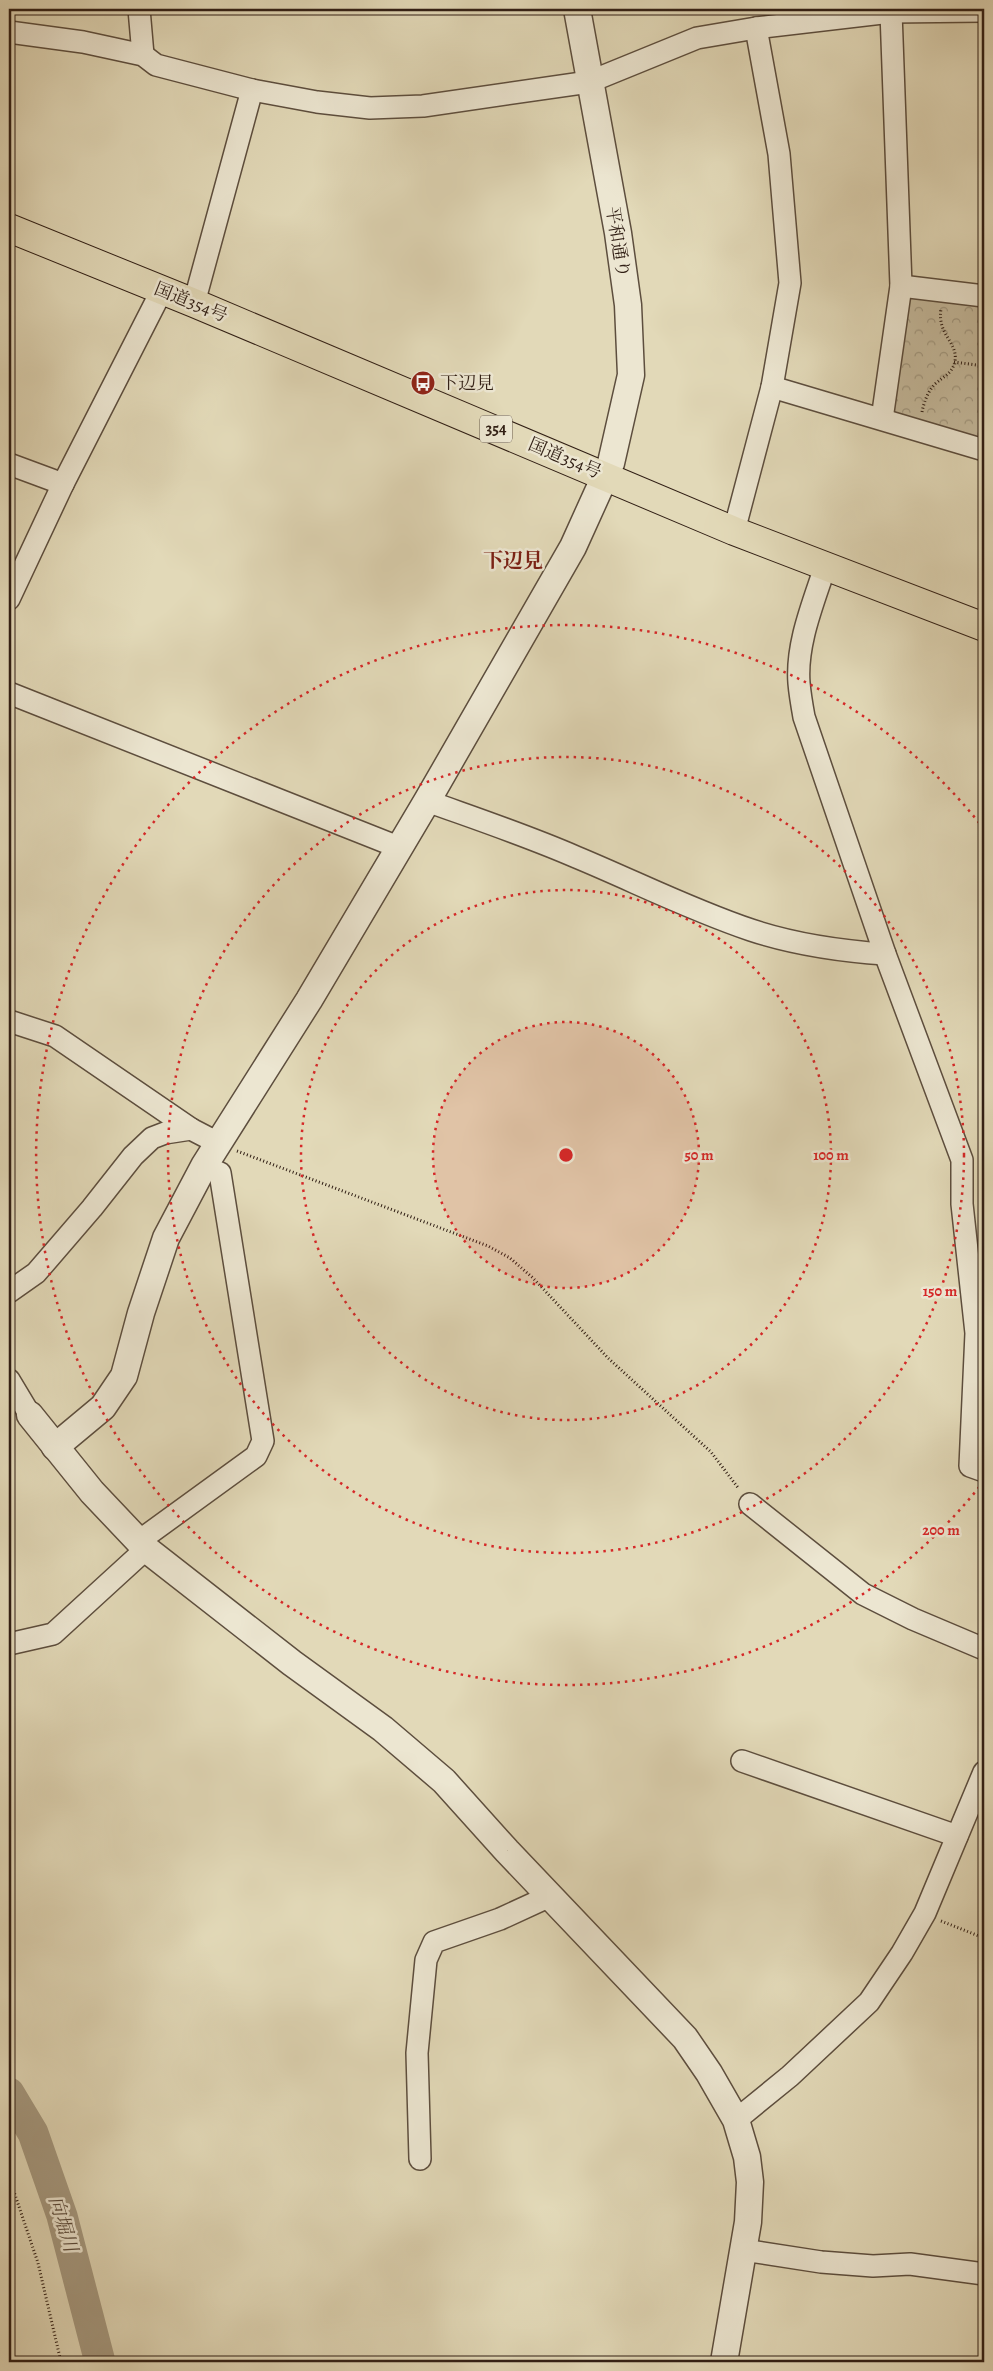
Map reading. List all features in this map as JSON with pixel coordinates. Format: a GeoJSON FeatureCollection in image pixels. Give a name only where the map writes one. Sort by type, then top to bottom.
{"type":"FeatureCollection","features":[{"type":"Feature","properties":{"kind":"highway","name":"国道354号"},"geometry":{"type":"LineString","coordinates":[[9,228],[194,303],[734,531],[825,568],[984,626]]}},
{"type":"Feature","properties":{"kind":"street"},"geometry":{"type":"LineString","coordinates":[[139,9],[143,55]]}},
{"type":"Feature","properties":{"kind":"street","name":"平和通り"},"geometry":{"type":"LineString","coordinates":[[55,1447],[103,1407],[124,1376],[141,1312],[166,1238],[204,1166],[309,1000],[427,801],[573,547],[611,463],[631,375],[628,305],[618,233],[577,9]]}},
{"type":"Feature","properties":{"kind":"street"},"geometry":{"type":"LineString","coordinates":[[9,32],[83,42],[143,55],[156,66],[252,90],[317,102],[370,108],[423,106],[589,82],[697,38],[830,14],[984,11]]}},
{"type":"Feature","properties":{"kind":"street"},"geometry":{"type":"LineString","coordinates":[[882,419],[901,286],[891,12]]}},
{"type":"Feature","properties":{"kind":"street"},"geometry":{"type":"LineString","coordinates":[[734,531],[772,387],[790,283],[779,154],[756,28]]}},
{"type":"Feature","properties":{"kind":"street"},"geometry":{"type":"LineString","coordinates":[[194,303],[252,90]]}},
{"type":"Feature","properties":{"kind":"street"},"geometry":{"type":"LineString","coordinates":[[901,286],[984,296]]}},
{"type":"Feature","properties":{"kind":"street"},"geometry":{"type":"LineString","coordinates":[[9,598],[63,484],[162,290]]}},
{"type":"Feature","properties":{"kind":"street"},"geometry":{"type":"LineString","coordinates":[[772,387],[984,450]]}},
{"type":"Feature","properties":{"kind":"street"},"geometry":{"type":"LineString","coordinates":[[9,464],[63,484]]}},
{"type":"Feature","properties":{"kind":"street"},"geometry":{"type":"LineString","coordinates":[[825,568],[805,628],[800,655],[799,682],[804,718],[885,954],[962,1160],[962,1204],[976,1333],[970,1466],[984,1471]]}},
{"type":"Feature","properties":{"kind":"street"},"geometry":{"type":"LineString","coordinates":[[9,693],[398,847]]}},
{"type":"Feature","properties":{"kind":"street"},"geometry":{"type":"LineString","coordinates":[[427,801],[574,856],[702,912],[753,931],[815,945],[885,954]]}},
{"type":"Feature","properties":{"kind":"street"},"geometry":{"type":"LineString","coordinates":[[9,1022],[55,1036],[191,1129],[218,1143]]}},
{"type":"Feature","properties":{"kind":"street"},"geometry":{"type":"LineString","coordinates":[[9,1292],[36,1273],[92,1208],[133,1156],[152,1138],[165,1132],[191,1129]]}},
{"type":"Feature","properties":{"kind":"street"},"geometry":{"type":"LineString","coordinates":[[9,1644],[53,1634],[142,1545],[256,1456],[263,1441],[220,1173],[204,1166]]}},
{"type":"Feature","properties":{"kind":"street"},"geometry":{"type":"LineString","coordinates":[[9,1380],[30,1415],[55,1447],[92,1492],[142,1545],[292,1663],[414,1754],[444,1781],[685,2038],[709,2073],[736,2120],[747,2157],[750,2182],[748,2222],[724,2362]]}},
{"type":"Feature","properties":{"kind":"street"},"geometry":{"type":"LineString","coordinates":[[750,1504],[863,1594],[913,1619],[984,1649]]}},
{"type":"Feature","properties":{"kind":"street"},"geometry":{"type":"LineString","coordinates":[[742,1761],[957,1836]]}},
{"type":"Feature","properties":{"kind":"street"},"geometry":{"type":"LineString","coordinates":[[736,2120],[790,2076],[869,2002],[902,1953],[925,1913],[984,1772]]}},
{"type":"Feature","properties":{"kind":"street"},"geometry":{"type":"LineString","coordinates":[[420,2160],[417,2053],[426,1960],[434,1942],[500,1919],[550,1896]]}},
{"type":"Feature","properties":{"kind":"street"},"geometry":{"type":"LineString","coordinates":[[743,2250],[821,2262],[873,2266],[910,2264],[984,2274]]}},
{"type":"Feature","properties":{"kind":"path"},"geometry":{"type":"LineString","coordinates":[[918,430],[925,400],[935,384],[947,377],[954,362],[955,355],[951,344],[940,324],[944,291]]}},
{"type":"Feature","properties":{"kind":"path"},"geometry":{"type":"LineString","coordinates":[[954,362],[984,366]]}},
{"type":"Feature","properties":{"kind":"path"},"geometry":{"type":"LineString","coordinates":[[218,1143],[479,1243],[510,1258],[533,1278],[608,1358],[711,1452],[750,1504]]}},
{"type":"Feature","properties":{"kind":"path"},"geometry":{"type":"LineString","coordinates":[[925,1913],[947,1924],[984,1938]]}},
{"type":"Feature","properties":{"kind":"path"},"geometry":{"type":"LineString","coordinates":[[9,2177],[38,2263],[61,2362]]}},
{"type":"Feature","properties":{"kind":"green space"},"geometry":{"type":"Polygon","coordinates":[[[901,286],[984,296],[984,450],[882,419],[901,286]]]}},
{"type":"Feature","properties":{"kind":"waterway","name":"向堀川"},"geometry":{"type":"LineString","coordinates":[[9,2093],[33,2133],[62,2216],[100,2362]]}},
{"type":"Feature","properties":{"kind":"place","name":"下辺見"},"geometry":{"type":"Point","coordinates":[423,383]}},
{"type":"Feature","properties":{"kind":"district","name":"下辺見"},"geometry":{"type":"Point","coordinates":[513,560]}}]}
